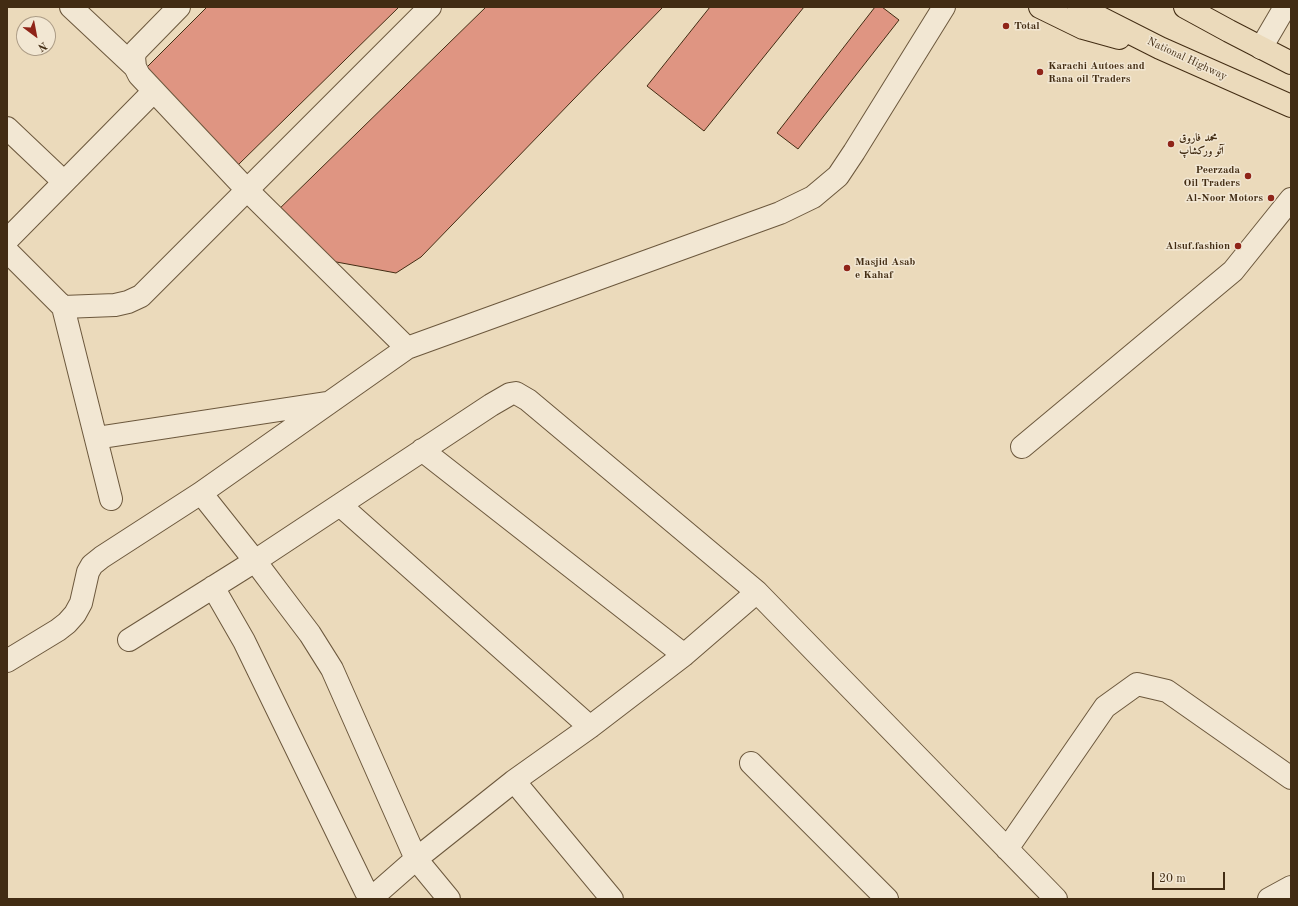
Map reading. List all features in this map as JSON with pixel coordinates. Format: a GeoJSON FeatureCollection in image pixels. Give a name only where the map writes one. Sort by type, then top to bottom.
{"type":"FeatureCollection","features":[{"type":"Feature","properties":{"kind":"highway"},"geometry":{"type":"LineString","coordinates":[[1040,7],[1083,28],[1160,48]]}},
{"type":"Feature","properties":{"kind":"highway"},"geometry":{"type":"LineString","coordinates":[[1186,7],[1291,63]]}},
{"type":"Feature","properties":{"kind":"highway"},"geometry":{"type":"LineString","coordinates":[[1202,7],[1229,31]]}},
{"type":"Feature","properties":{"kind":"highway","name":"National Highway"},"geometry":{"type":"LineString","coordinates":[[1081,8],[1160,48],[1291,106]]}},
{"type":"Feature","properties":{"kind":"street"},"geometry":{"type":"LineString","coordinates":[[70,7],[135,67],[139,75],[247,190],[407,348]]}},
{"type":"Feature","properties":{"kind":"street"},"geometry":{"type":"LineString","coordinates":[[135,67],[134,57],[136,51],[180,7]]}},
{"type":"Feature","properties":{"kind":"street"},"geometry":{"type":"LineString","coordinates":[[63,307],[115,305],[128,302],[141,296],[430,7]]}},
{"type":"Feature","properties":{"kind":"street"},"geometry":{"type":"LineString","coordinates":[[7,661],[67,623],[75,614],[81,602],[88,572],[92,565],[102,557],[201,493],[407,348],[780,213],[812,197],[838,176],[944,7]]}},
{"type":"Feature","properties":{"kind":"street"},"geometry":{"type":"LineString","coordinates":[[1261,48],[1285,7]]}},
{"type":"Feature","properties":{"kind":"street"},"geometry":{"type":"LineString","coordinates":[[7,240],[154,91]]}},
{"type":"Feature","properties":{"kind":"street"},"geometry":{"type":"LineString","coordinates":[[7,128],[64,182]]}},
{"type":"Feature","properties":{"kind":"street"},"geometry":{"type":"LineString","coordinates":[[1022,447],[1233,271],[1291,199]]}},
{"type":"Feature","properties":{"kind":"street"},"geometry":{"type":"LineString","coordinates":[[7,251],[63,307],[111,499]]}},
{"type":"Feature","properties":{"kind":"street"},"geometry":{"type":"LineString","coordinates":[[129,640],[255,561],[491,405],[510,394],[516,393],[523,396],[757,592],[1056,899]]}},
{"type":"Feature","properties":{"kind":"street"},"geometry":{"type":"LineString","coordinates":[[96,438],[330,402]]}},
{"type":"Feature","properties":{"kind":"street"},"geometry":{"type":"LineString","coordinates":[[422,450],[684,655]]}},
{"type":"Feature","properties":{"kind":"street"},"geometry":{"type":"LineString","coordinates":[[201,493],[310,634],[332,669],[416,859],[449,899]]}},
{"type":"Feature","properties":{"kind":"street"},"geometry":{"type":"LineString","coordinates":[[340,505],[590,727]]}},
{"type":"Feature","properties":{"kind":"street"},"geometry":{"type":"LineString","coordinates":[[213,587],[244,641],[366,892],[372,896],[514,781],[590,727],[684,655],[757,592]]}},
{"type":"Feature","properties":{"kind":"street"},"geometry":{"type":"LineString","coordinates":[[1007,849],[1104,707],[1137,684],[1168,691],[1291,778]]}},
{"type":"Feature","properties":{"kind":"street"},"geometry":{"type":"LineString","coordinates":[[751,763],[887,899]]}},
{"type":"Feature","properties":{"kind":"street"},"geometry":{"type":"LineString","coordinates":[[514,781],[612,899]]}},
{"type":"Feature","properties":{"kind":"street"},"geometry":{"type":"LineString","coordinates":[[1269,899],[1291,887]]}},
{"type":"Feature","properties":{"kind":"building"},"geometry":{"type":"Polygon","coordinates":[[[207,7],[399,7],[238,165],[144,70],[207,7]]]}},
{"type":"Feature","properties":{"kind":"building"},"geometry":{"type":"Polygon","coordinates":[[[486,7],[663,7],[421,257],[396,273],[331,261],[273,215],[486,7]]]}},
{"type":"Feature","properties":{"kind":"building"},"geometry":{"type":"Polygon","coordinates":[[[710,7],[804,7],[704,131],[647,86],[710,7]]]}},
{"type":"Feature","properties":{"kind":"building"},"geometry":{"type":"Polygon","coordinates":[[[875,7],[882,7],[899,20],[798,149],[777,133],[875,7]]]}},
{"type":"Feature","properties":{"kind":"place","name":"Total"},"geometry":{"type":"Point","coordinates":[1006,26]}},
{"type":"Feature","properties":{"kind":"place","name":"Karachi Autoes and Rana oil Traders"},"geometry":{"type":"Point","coordinates":[1040,72]}},
{"type":"Feature","properties":{"kind":"place","name":"محمد فاروق آٹو ورکشاپ"},"geometry":{"type":"Point","coordinates":[1171,144]}},
{"type":"Feature","properties":{"kind":"place","name":"Peerzada Oil Traders"},"geometry":{"type":"Point","coordinates":[1248,176]}},
{"type":"Feature","properties":{"kind":"place","name":"Al-Noor Motors"},"geometry":{"type":"Point","coordinates":[1271,198]}},
{"type":"Feature","properties":{"kind":"place","name":"Alsuf.fashion"},"geometry":{"type":"Point","coordinates":[1238,246]}},
{"type":"Feature","properties":{"kind":"place","name":"Masjid Asab e Kahaf"},"geometry":{"type":"Point","coordinates":[847,268]}}]}
